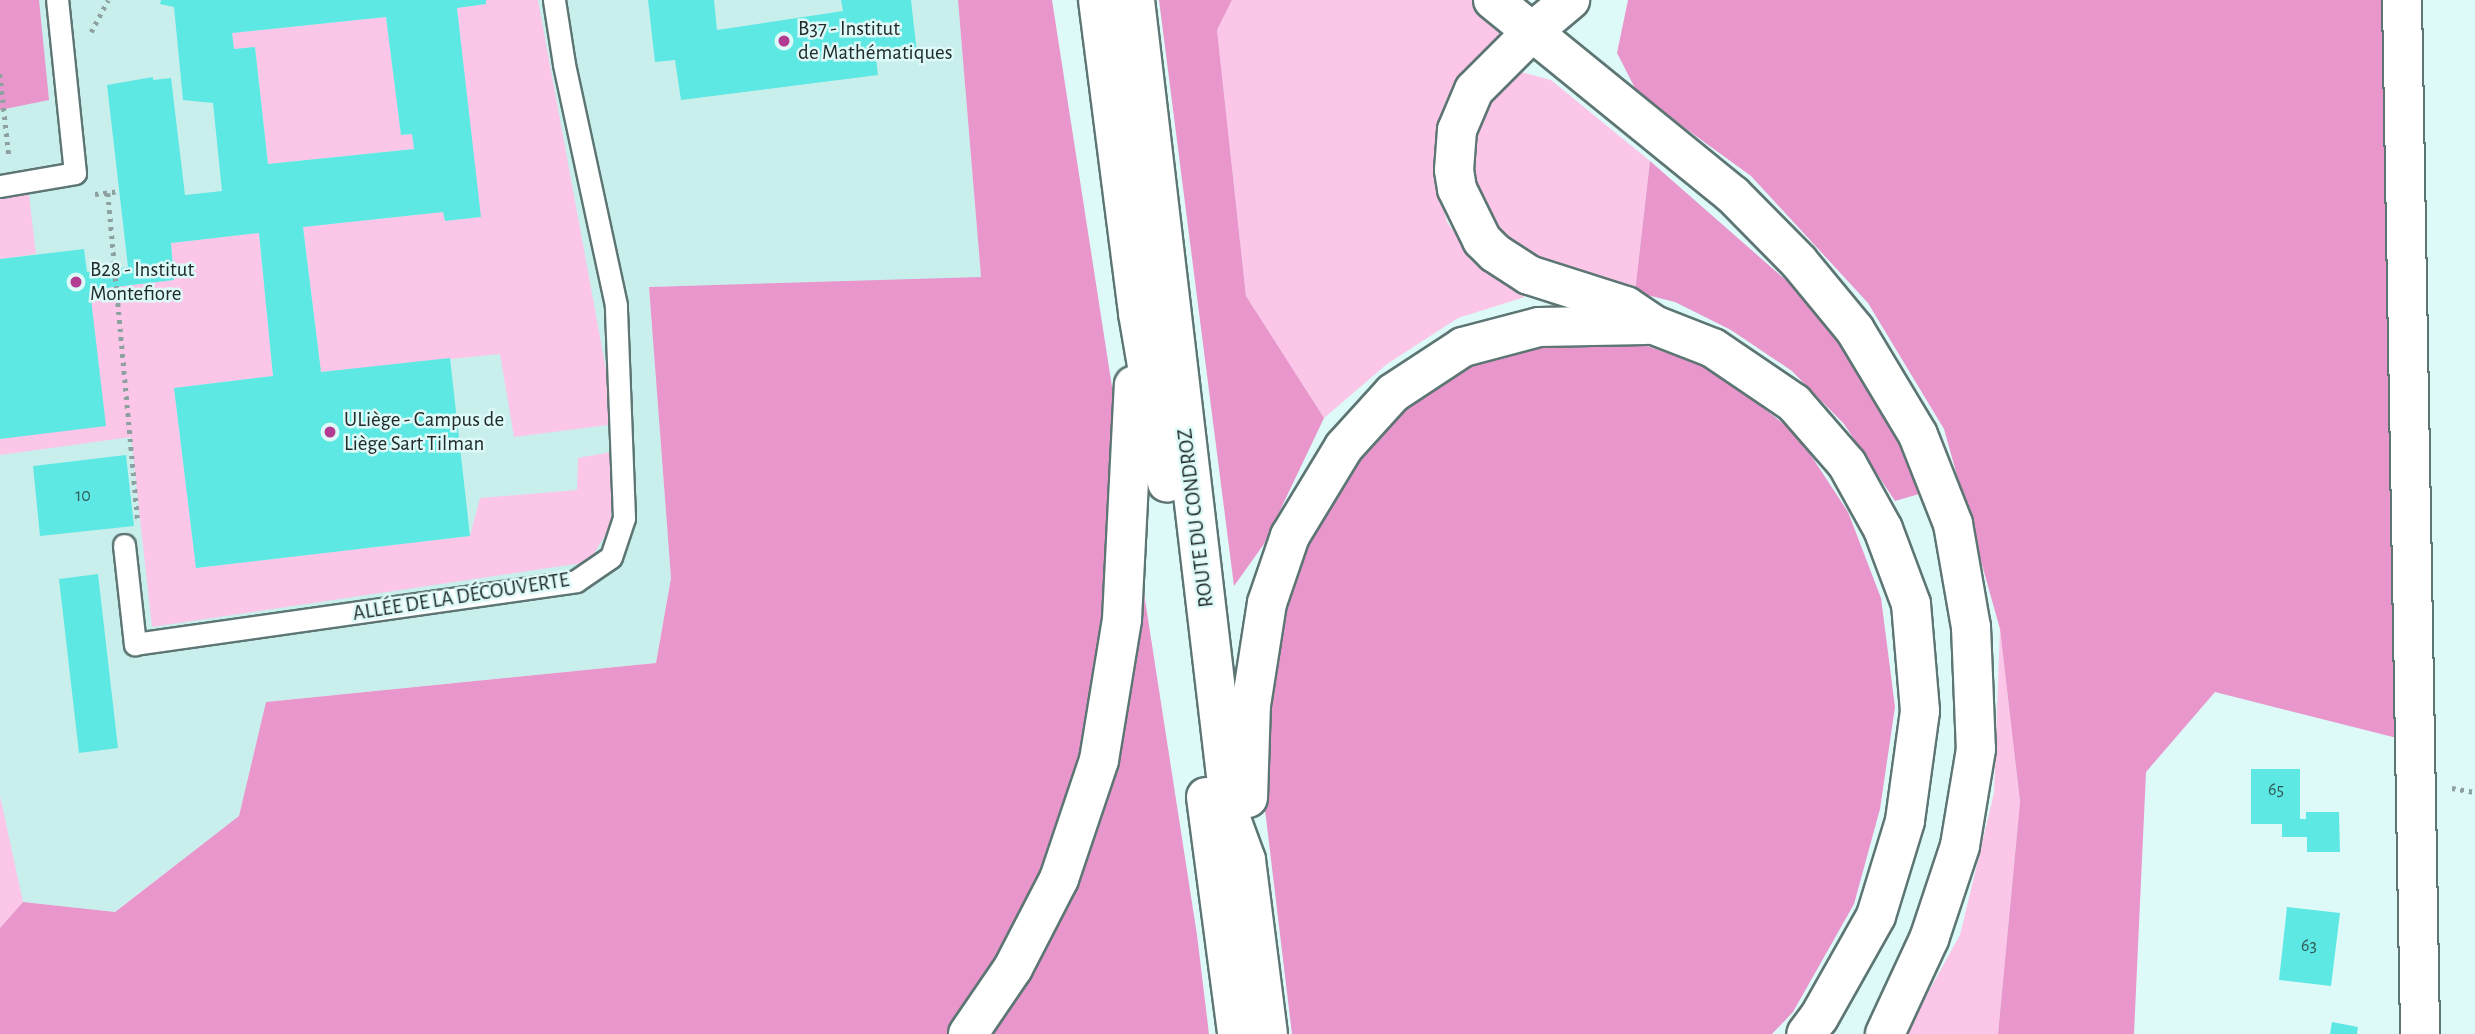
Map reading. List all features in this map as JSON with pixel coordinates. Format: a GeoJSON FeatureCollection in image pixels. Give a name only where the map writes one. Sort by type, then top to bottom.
{"type":"FeatureCollection","features":[{"type":"Feature","properties":{"kind":"main road","name":"ROUTE DU CONDROZ"},"geometry":{"type":"LineString","coordinates":[[1098,0],[1138,313],[1165,470],[1237,1034]]}},
{"type":"Feature","properties":{"kind":"main road","name":"ROUTE DU CONDROZ"},"geometry":{"type":"LineString","coordinates":[[1135,0],[1231,819],[1246,860],[1268,1034]]}},
{"type":"Feature","properties":{"kind":"main road"},"geometry":{"type":"LineString","coordinates":[[1493,0],[1733,195],[1799,262],[1855,330],[1918,435],[1953,524],[1971,627],[1976,749],[1960,846],[1929,939],[1885,1034]]}},
{"type":"Feature","properties":{"kind":"main road"},"geometry":{"type":"LineString","coordinates":[[1570,0],[1487,75],[1465,108],[1457,130],[1454,170],[1463,206],[1482,240],[1511,265],[1529,275],[1626,306],[1654,325],[1713,348],[1794,403],[1847,464],[1883,529],[1911,604],[1920,711],[1905,821],[1876,916],[1819,1017],[1806,1034]]}},
{"type":"Feature","properties":{"kind":"main road"},"geometry":{"type":"LineString","coordinates":[[2402,0],[2420,1034]]}},
{"type":"Feature","properties":{"kind":"main road"},"geometry":{"type":"LineString","coordinates":[[968,1034],[1013,968],[1059,879],[1099,760],[1122,619],[1138,313]]}},
{"type":"Feature","properties":{"kind":"main road"},"geometry":{"type":"LineString","coordinates":[[1246,860],[1251,705],[1267,603],[1290,536],[1344,447],[1393,393],[1463,347],[1539,327],[1654,325]]}},
{"type":"Feature","properties":{"kind":"lane"},"geometry":{"type":"LineString","coordinates":[[6,185],[75,173],[57,0]]}},
{"type":"Feature","properties":{"kind":"lane","name":"ALLÉE DE LA DÉCOUVERTE"},"geometry":{"type":"LineString","coordinates":[[124,545],[135,645],[576,581],[611,557],[624,518],[616,305],[564,64],[554,0]]}},
{"type":"Feature","properties":{"kind":"path"},"geometry":{"type":"LineString","coordinates":[[0,74],[6,185]]}},
{"type":"Feature","properties":{"kind":"path"},"geometry":{"type":"LineString","coordinates":[[108,193],[139,528],[124,545]]}},
{"type":"Feature","properties":{"kind":"shaded area","name":"ULiège - Campus de Liège Sart Tilman"},"geometry":{"type":"Polygon","coordinates":[[[0,0],[958,0],[981,278],[649,287],[671,578],[656,663],[266,702],[239,816],[114,912],[23,902],[0,928],[0,0]]]}},
{"type":"Feature","properties":{"kind":"shaded area"},"geometry":{"type":"Polygon","coordinates":[[[0,0],[39,0],[49,100],[0,110],[0,0]]]}},
{"type":"Feature","properties":{"kind":"shaded area"},"geometry":{"type":"Polygon","coordinates":[[[486,0],[538,0],[616,424],[514,437],[500,354],[321,372],[303,227],[443,212],[445,221],[480,217],[457,8],[486,4],[486,0]]]}},
{"type":"Feature","properties":{"kind":"shaded area"},"geometry":{"type":"Polygon","coordinates":[[[958,0],[1052,0],[1197,935],[1209,1034],[0,1034],[0,928],[23,902],[115,912],[239,816],[266,702],[656,663],[671,578],[649,287],[981,277],[958,0]]]}},
{"type":"Feature","properties":{"kind":"shaded area"},"geometry":{"type":"Polygon","coordinates":[[[1159,0],[1232,0],[1217,30],[1246,296],[1324,418],[1264,544],[1234,586],[1159,0]]]}},
{"type":"Feature","properties":{"kind":"shaded area"},"geometry":{"type":"Polygon","coordinates":[[[1232,0],[1510,0],[1496,42],[1446,99],[1435,175],[1447,222],[1479,268],[1525,297],[1458,318],[1387,364],[1324,418],[1246,296],[1217,30],[1232,0]]]}},
{"type":"Feature","properties":{"kind":"shaded area"},"geometry":{"type":"Polygon","coordinates":[[[1628,0],[2385,0],[2401,739],[2215,692],[2146,772],[2134,1034],[1998,1034],[2020,802],[2000,629],[1944,429],[1868,303],[1751,176],[1638,94],[1617,53],[1628,0]]]}},
{"type":"Feature","properties":{"kind":"shaded area"},"geometry":{"type":"Polygon","coordinates":[[[386,17],[401,135],[412,134],[414,149],[268,164],[255,47],[234,49],[232,33],[386,17]]]}},
{"type":"Feature","properties":{"kind":"shaded area"},"geometry":{"type":"Polygon","coordinates":[[[1521,72],[1551,80],[1650,161],[1635,292],[1532,258],[1496,235],[1475,195],[1471,140],[1488,95],[1521,72]]]}},
{"type":"Feature","properties":{"kind":"shaded area"},"geometry":{"type":"Polygon","coordinates":[[[1650,161],[1813,304],[1881,399],[1926,492],[1895,501],[1844,424],[1792,371],[1731,330],[1675,302],[1635,292],[1650,161]]]}},
{"type":"Feature","properties":{"kind":"shaded area"},"geometry":{"type":"Polygon","coordinates":[[[28,187],[36,254],[0,259],[0,191],[28,187]]]}},
{"type":"Feature","properties":{"kind":"shaded area"},"geometry":{"type":"Polygon","coordinates":[[[259,233],[273,376],[174,388],[196,568],[470,536],[480,498],[577,490],[578,458],[611,452],[611,525],[589,562],[152,627],[131,437],[0,455],[0,439],[90,290],[174,280],[171,243],[259,233]]]}},
{"type":"Feature","properties":{"kind":"shaded area"},"geometry":{"type":"Polygon","coordinates":[[[1618,336],[1711,368],[1797,434],[1848,512],[1881,598],[1895,707],[1880,809],[1854,904],[1793,1012],[1772,1034],[1292,1034],[1263,793],[1264,698],[1289,576],[1366,438],[1422,391],[1485,352],[1618,336]]]}},
{"type":"Feature","properties":{"kind":"shaded area"},"geometry":{"type":"Polygon","coordinates":[[[2000,629],[2020,802],[1998,1034],[1905,1034],[1960,935],[1994,793],[2000,629]]]}},
{"type":"Feature","properties":{"kind":"shaded area"},"geometry":{"type":"Polygon","coordinates":[[[0,796],[23,902],[0,928],[0,796]]]}},
{"type":"Feature","properties":{"kind":"building","name":"B28 - Institut Montefiore"},"geometry":{"type":"Polygon","coordinates":[[[161,0],[486,0],[486,4],[457,8],[481,217],[445,221],[443,212],[303,227],[321,372],[450,358],[470,536],[196,568],[174,388],[273,376],[259,233],[171,243],[174,280],[90,290],[106,426],[0,439],[0,259],[84,249],[87,272],[128,267],[107,85],[153,77],[153,80],[171,78],[185,195],[222,191],[213,103],[183,100],[174,7],[160,4],[161,0]],[[386,17],[232,33],[234,49],[255,47],[268,164],[414,149],[412,134],[401,135],[386,17]]]}},
{"type":"Feature","properties":{"kind":"building","name":"B37 - Institut de Mathématiques"},"geometry":{"type":"Polygon","coordinates":[[[648,0],[714,0],[717,30],[843,11],[841,0],[911,0],[917,53],[876,57],[878,75],[681,100],[675,60],[655,62],[648,0]]]}},
{"type":"Feature","properties":{"kind":"building"},"geometry":{"type":"Polygon","coordinates":[[[126,455],[134,526],[40,536],[33,466],[126,455]]]}},
{"type":"Feature","properties":{"kind":"building"},"geometry":{"type":"Polygon","coordinates":[[[98,574],[118,748],[79,753],[59,579],[98,574]]]}},
{"type":"Feature","properties":{"kind":"building"},"geometry":{"type":"Polygon","coordinates":[[[2251,769],[2300,769],[2300,819],[2306,819],[2306,812],[2339,812],[2340,852],[2307,852],[2307,837],[2282,837],[2282,824],[2251,824],[2251,769]]]}},
{"type":"Feature","properties":{"kind":"building"},"geometry":{"type":"Polygon","coordinates":[[[2287,907],[2340,913],[2331,986],[2279,980],[2287,907]]]}},
{"type":"Feature","properties":{"kind":"building"},"geometry":{"type":"Polygon","coordinates":[[[2332,1022],[2358,1027],[2357,1034],[2330,1034],[2332,1022]]]}},
{"type":"Feature","properties":{"kind":"place","name":"B37 - Institut de Mathématiques"},"geometry":{"type":"Point","coordinates":[784,41]}},
{"type":"Feature","properties":{"kind":"place","name":"B28 - Institut Montefiore"},"geometry":{"type":"Point","coordinates":[76,282]}},
{"type":"Feature","properties":{"kind":"place","name":"ULiège - Campus de Liège Sart Tilman"},"geometry":{"type":"Point","coordinates":[330,432]}}]}
